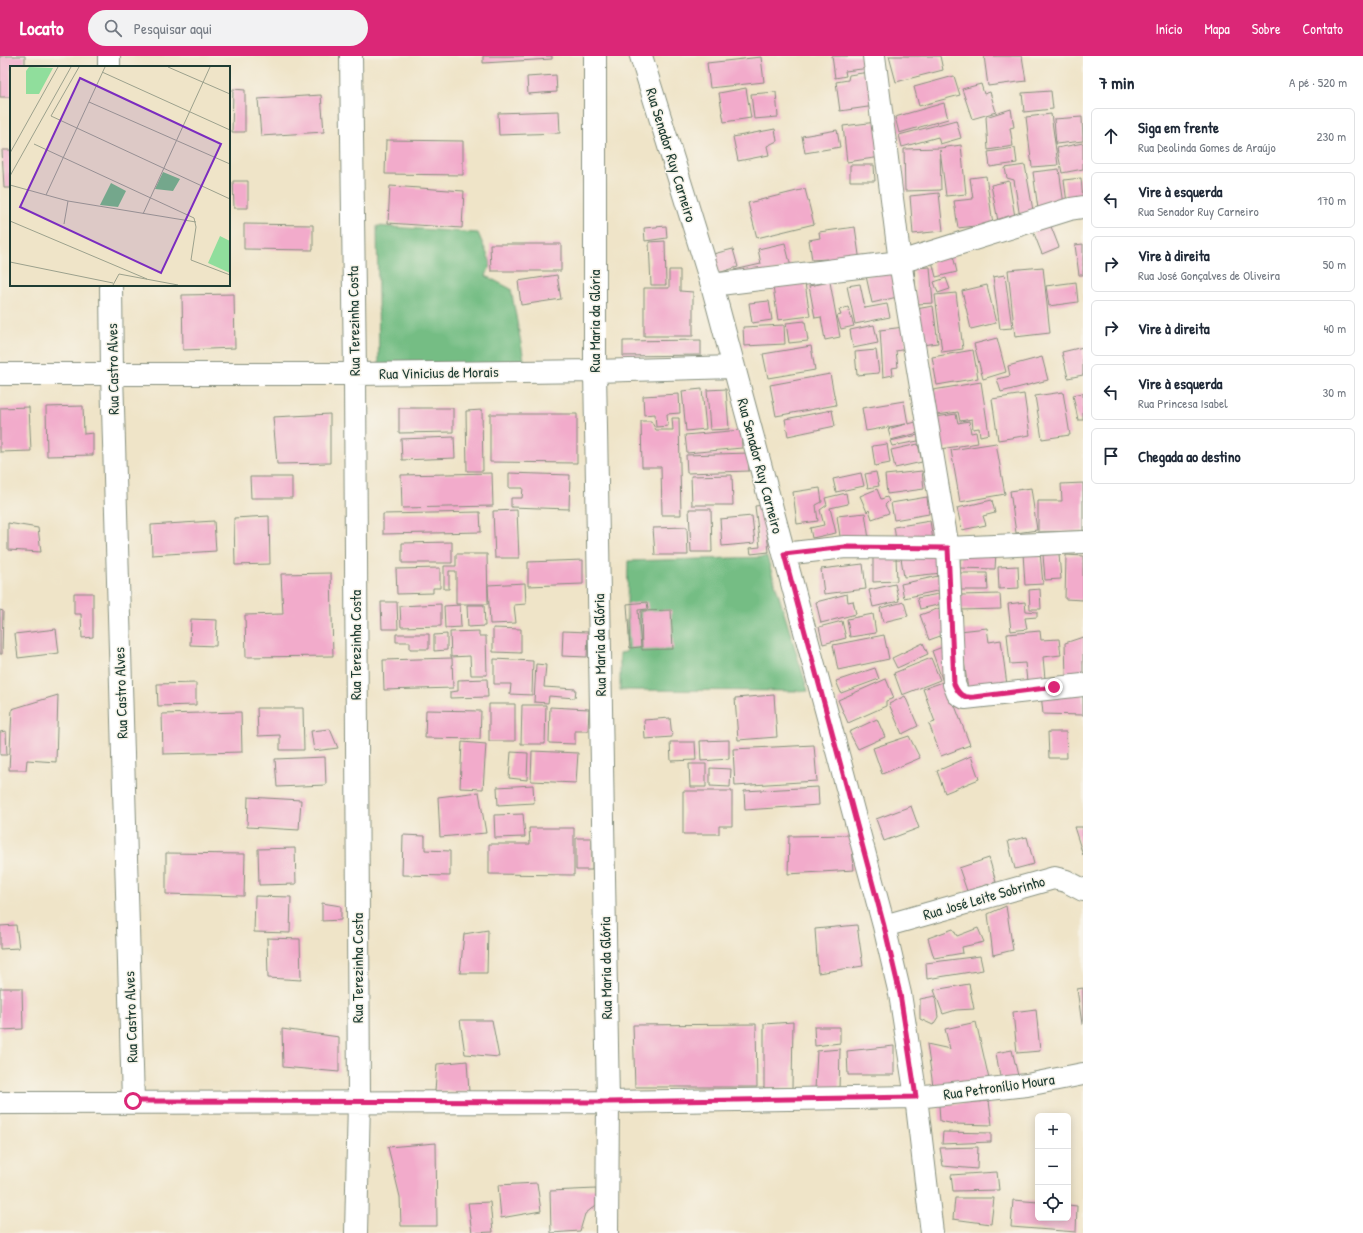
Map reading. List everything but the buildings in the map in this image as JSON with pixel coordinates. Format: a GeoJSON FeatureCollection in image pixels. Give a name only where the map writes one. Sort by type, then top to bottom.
{"type":"FeatureCollection","features":[{"type":"Feature","properties":{"kind":"street"},"geometry":{"type":"LineString","coordinates":[[109,56],[110,66]]}},
{"type":"Feature","properties":{"kind":"street","name":"Rua Terezinha Costa"},"geometry":{"type":"LineString","coordinates":[[350,56],[355,374],[359,1102],[356,1233]]}},
{"type":"Feature","properties":{"kind":"street","name":"Rua Maria da Glória"},"geometry":{"type":"LineString","coordinates":[[595,56],[595,371],[608,1102],[607,1233]]}},
{"type":"Feature","properties":{"kind":"street","name":"Rua Senador Ruy Carneiro"},"geometry":{"type":"LineString","coordinates":[[641,56],[712,285],[884,926],[900,994],[916,1097],[932,1233]]}},
{"type":"Feature","properties":{"kind":"street"},"geometry":{"type":"LineString","coordinates":[[874,56],[900,262],[948,548],[954,684],[958,694],[965,698],[1083,685]]}},
{"type":"Feature","properties":{"kind":"street"},"geometry":{"type":"LineString","coordinates":[[712,285],[900,262],[1070,209],[1083,207]]}},
{"type":"Feature","properties":{"kind":"street","name":"Rua Castro Alves"},"geometry":{"type":"LineString","coordinates":[[111,286],[112,373],[133,1101]]}},
{"type":"Feature","properties":{"kind":"street","name":"Rua Vinicius de Morais"},"geometry":{"type":"LineString","coordinates":[[0,374],[355,374],[595,371],[734,367]]}},
{"type":"Feature","properties":{"kind":"street"},"geometry":{"type":"LineString","coordinates":[[784,554],[845,547],[948,548],[1083,542]]}},
{"type":"Feature","properties":{"kind":"street","name":"Rua José Leite Sobrinho"},"geometry":{"type":"LineString","coordinates":[[884,926],[1054,878],[1066,881],[1083,890]]}},
{"type":"Feature","properties":{"kind":"street","name":"Rua Petronílio Moura"},"geometry":{"type":"LineString","coordinates":[[0,1103],[133,1101],[608,1102],[916,1097],[1027,1085],[1083,1074]]}},
{"type":"Feature","properties":{"kind":"green space"},"geometry":{"type":"Polygon","coordinates":[[[377,226],[478,233],[491,263],[486,276],[511,289],[525,365],[379,365],[377,226]]]}},
{"type":"Feature","properties":{"kind":"green space"},"geometry":{"type":"Polygon","coordinates":[[[767,557],[808,691],[620,690],[620,653],[626,652],[628,561],[767,557]]]}},
{"type":"Feature","properties":{"kind":"route"},"geometry":{"type":"LineString","coordinates":[[133,1101],[608,1102],[916,1097],[900,994],[884,926],[784,554],[845,547],[948,548],[954,684],[958,694],[965,698],[1054,687]]}}]}
